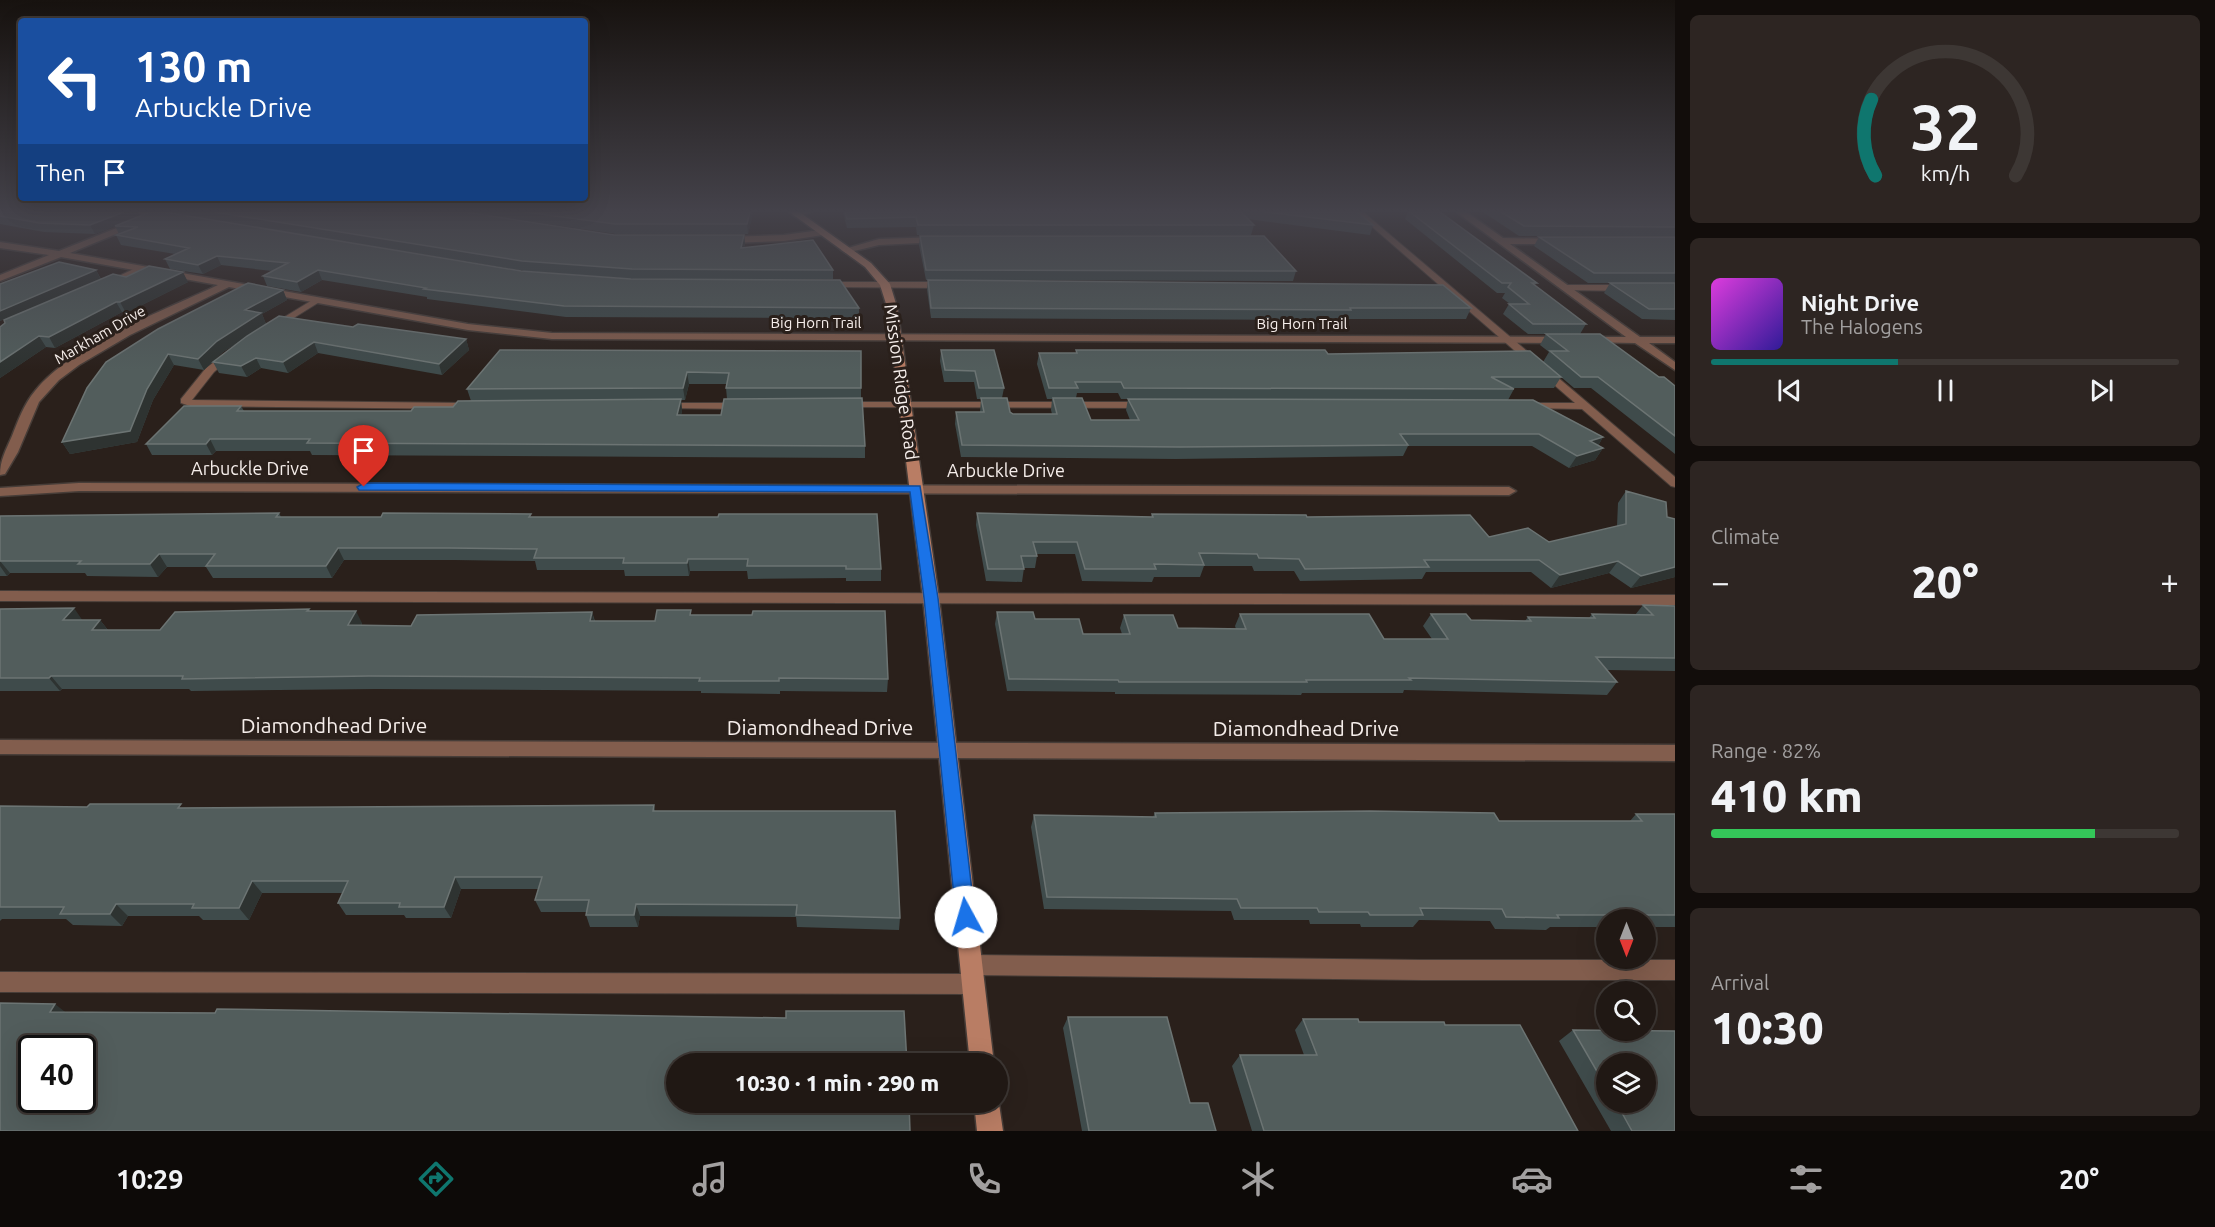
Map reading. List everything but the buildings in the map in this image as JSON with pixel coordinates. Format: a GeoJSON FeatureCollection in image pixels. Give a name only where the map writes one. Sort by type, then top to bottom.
{"type":"FeatureCollection","features":[{"type":"Feature","properties":{"kind":"street"},"geometry":{"type":"LineString","coordinates":[[0,279],[37,264]]}},
{"type":"Feature","properties":{"kind":"street","name":"Big Horn Trail"},"geometry":{"type":"LineString","coordinates":[[113,264],[468,327],[552,336],[1675,340]]}},
{"type":"Feature","properties":{"kind":"street","name":"Mission Ridge Road"},"geometry":{"type":"LineString","coordinates":[[866,264],[885,284],[892,307],[931,598],[981,1053]]}},
{"type":"Feature","properties":{"kind":"street"},"geometry":{"type":"LineString","coordinates":[[1532,264],[1675,367]]}},
{"type":"Feature","properties":{"kind":"street","name":"Markham Drive"},"geometry":{"type":"LineString","coordinates":[[0,471],[18,440],[27,412],[40,392],[58,376],[116,340],[226,285]]}},
{"type":"Feature","properties":{"kind":"street","name":"Arbuckle Drive"},"geometry":{"type":"LineString","coordinates":[[0,492],[79,487],[1509,491]]}},
{"type":"Feature","properties":{"kind":"street","name":"Diamondhead Drive"},"geometry":{"type":"LineString","coordinates":[[0,747],[1675,753]]}},
{"type":"Feature","properties":{"kind":"street"},"geometry":{"type":"LineString","coordinates":[[988,1113],[990,1131]]}},
{"type":"Feature","properties":{"kind":"lane"},"geometry":{"type":"LineString","coordinates":[[1419,264],[1675,483]]}},
{"type":"Feature","properties":{"kind":"lane"},"geometry":{"type":"LineString","coordinates":[[96,288],[140,269]]}},
{"type":"Feature","properties":{"kind":"lane"},"geometry":{"type":"LineString","coordinates":[[815,284],[956,285]]}},
{"type":"Feature","properties":{"kind":"lane"},"geometry":{"type":"LineString","coordinates":[[1435,287],[1447,287]]}},
{"type":"Feature","properties":{"kind":"lane"},"geometry":{"type":"LineString","coordinates":[[1565,288],[1631,288]]}},
{"type":"Feature","properties":{"kind":"lane"},"geometry":{"type":"LineString","coordinates":[[259,335],[317,301]]}},
{"type":"Feature","properties":{"kind":"lane"},"geometry":{"type":"LineString","coordinates":[[242,345],[210,370],[185,401],[271,405],[486,406]]}},
{"type":"Feature","properties":{"kind":"lane"},"geometry":{"type":"LineString","coordinates":[[832,405],[1155,405]]}},
{"type":"Feature","properties":{"kind":"lane"},"geometry":{"type":"LineString","coordinates":[[653,406],[749,406]]}},
{"type":"Feature","properties":{"kind":"lane"},"geometry":{"type":"LineString","coordinates":[[1514,406],[1585,406]]}},
{"type":"Feature","properties":{"kind":"lane"},"geometry":{"type":"LineString","coordinates":[[0,596],[1675,600]]}},
{"type":"Feature","properties":{"kind":"lane"},"geometry":{"type":"LineString","coordinates":[[0,982],[1421,970],[1675,970]]}},
{"type":"Feature","properties":{"kind":"route"},"geometry":{"type":"LineString","coordinates":[[364,487],[916,489],[931,598],[966,917]]}}]}
